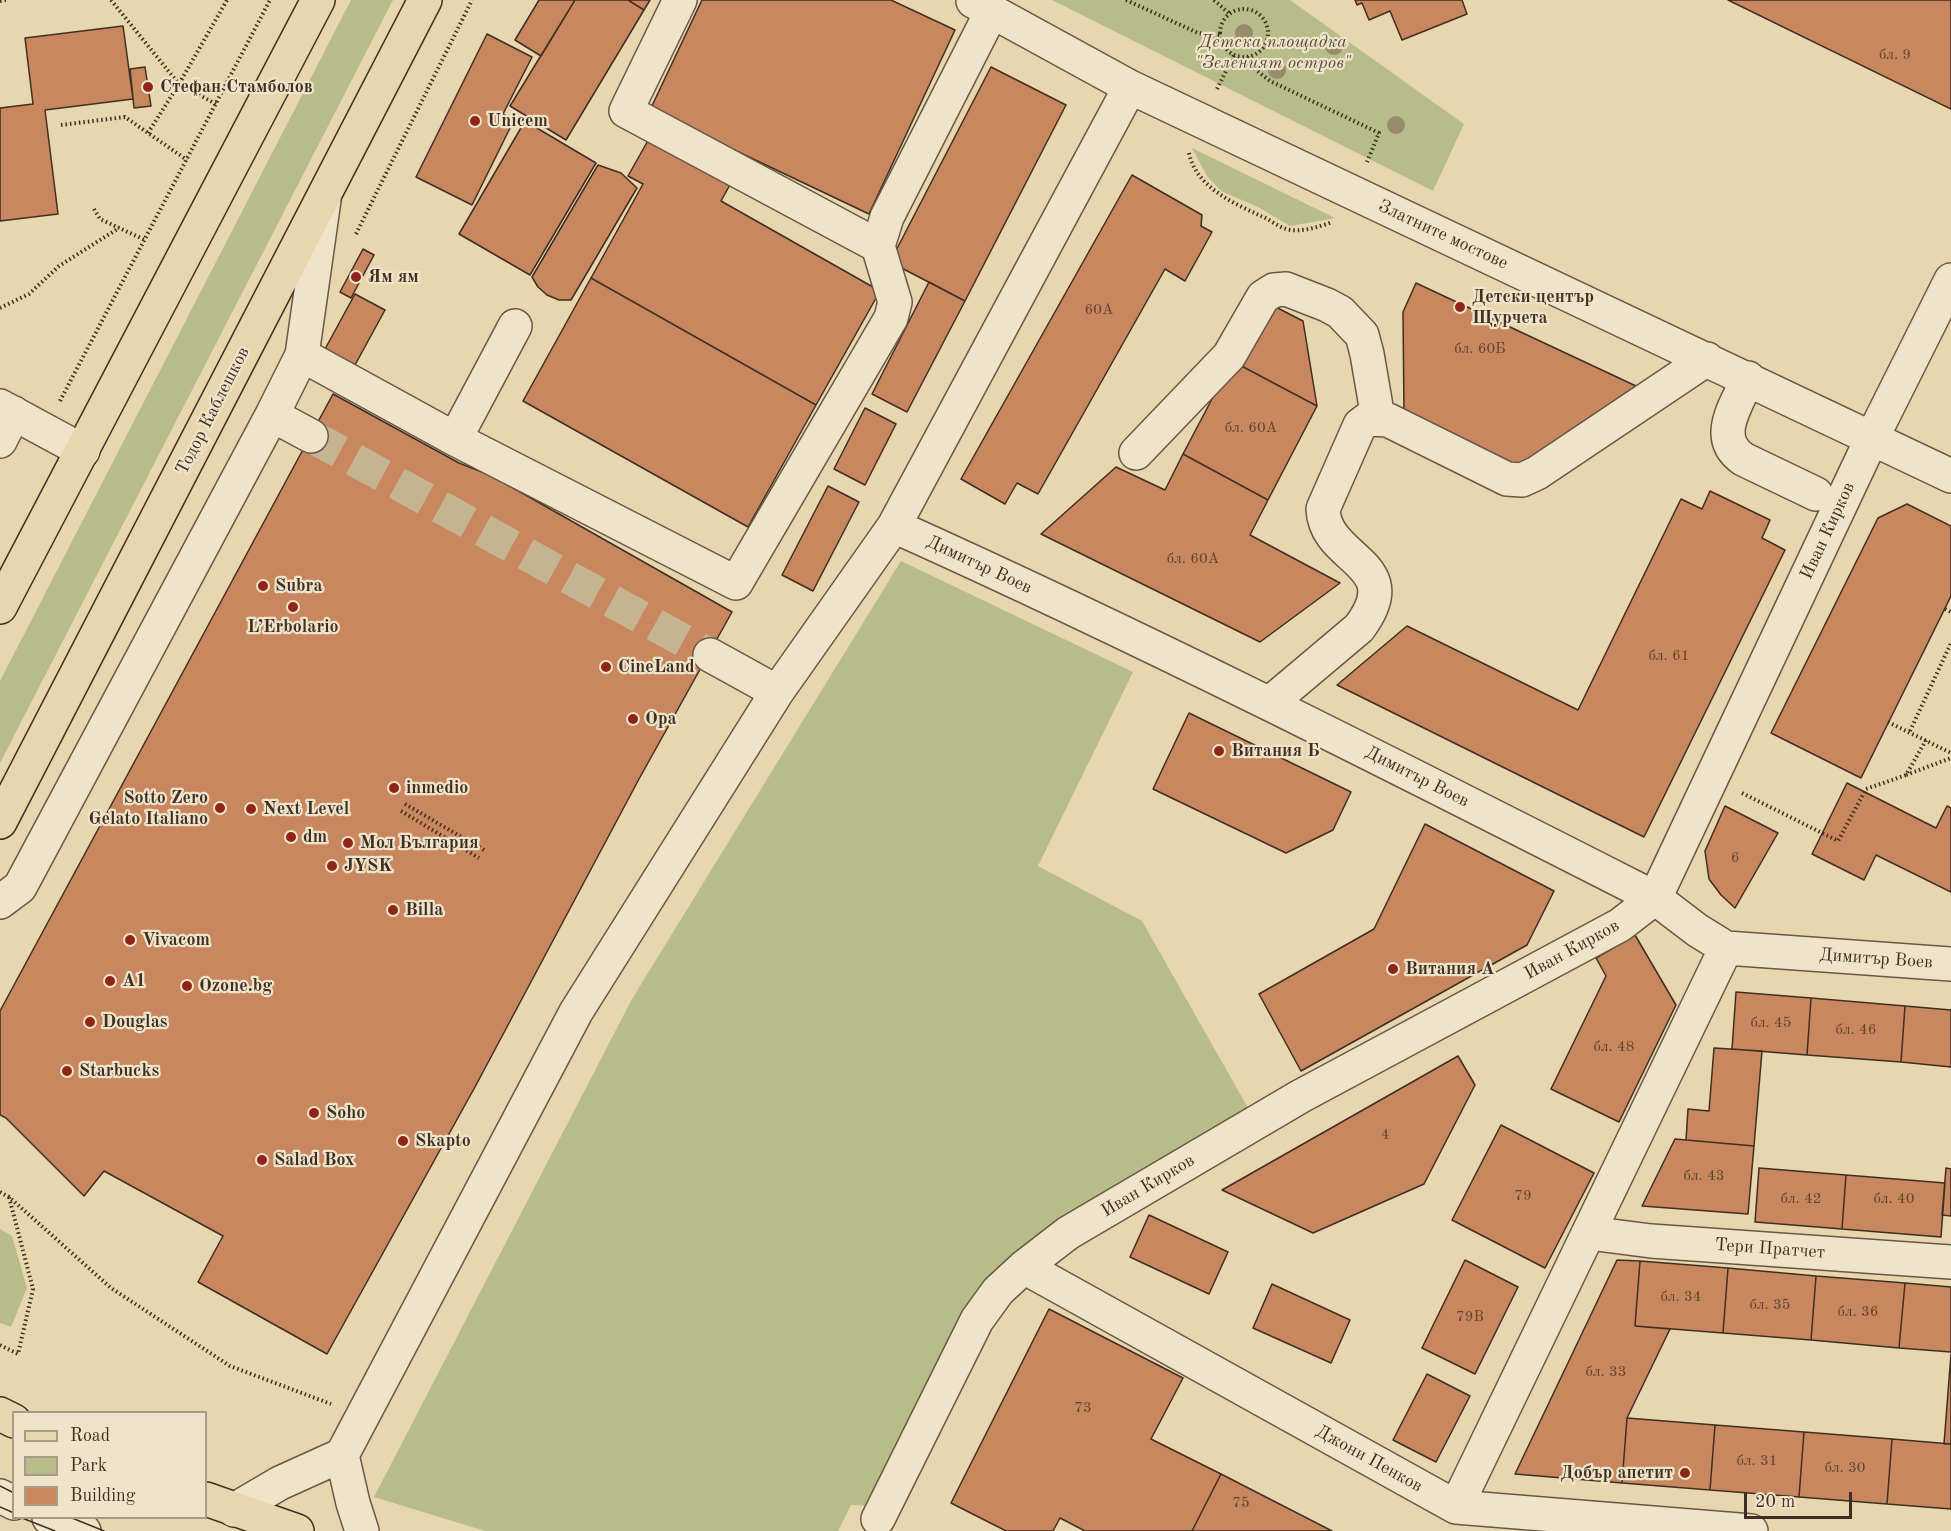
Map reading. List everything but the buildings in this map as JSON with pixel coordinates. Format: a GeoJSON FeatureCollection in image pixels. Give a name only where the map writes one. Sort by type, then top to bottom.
{"type":"FeatureCollection","features":[{"type":"Feature","properties":{"kind":"main road"},"geometry":{"type":"LineString","coordinates":[[0,607],[318,0]]}},
{"type":"Feature","properties":{"kind":"main road","name":"Тодор Каблешков"},"geometry":{"type":"LineString","coordinates":[[0,822],[425,0]]}},
{"type":"Feature","properties":{"kind":"main road"},"geometry":{"type":"LineString","coordinates":[[220,1505],[297,1531]]}},
{"type":"Feature","properties":{"kind":"street"},"geometry":{"type":"LineString","coordinates":[[680,0],[626,111],[878,246]]}},
{"type":"Feature","properties":{"kind":"street"},"geometry":{"type":"LineString","coordinates":[[302,355],[455,439],[736,582],[891,318],[895,302],[878,246],[887,217],[982,6]]}},
{"type":"Feature","properties":{"kind":"street","name":"Златните мостове"},"geometry":{"type":"LineString","coordinates":[[982,6],[1130,87],[1951,476]]}},
{"type":"Feature","properties":{"kind":"street"},"geometry":{"type":"LineString","coordinates":[[220,1505],[280,1483],[342,1455],[576,1012],[777,692],[894,526],[1130,87]]}},
{"type":"Feature","properties":{"kind":"street"},"geometry":{"type":"LineString","coordinates":[[0,902],[20,887],[302,355],[325,196]]}},
{"type":"Feature","properties":{"kind":"street","name":"Иван Кирков"},"geometry":{"type":"LineString","coordinates":[[878,1519],[977,1320],[998,1291],[1024,1268],[1068,1233],[1301,1096],[1620,925],[1655,898],[1872,438],[1951,280]]}},
{"type":"Feature","properties":{"kind":"street"},"geometry":{"type":"LineString","coordinates":[[1136,453],[1229,356],[1263,297],[1274,290],[1286,289],[1327,304],[1340,312],[1362,335],[1378,418]]}},
{"type":"Feature","properties":{"kind":"street"},"geometry":{"type":"LineString","coordinates":[[455,439],[515,326]]}},
{"type":"Feature","properties":{"kind":"street"},"geometry":{"type":"LineString","coordinates":[[1270,704],[1359,628],[1370,614],[1375,600],[1374,586],[1369,572],[1329,532],[1325,525],[1323,509],[1360,425],[1368,419],[1388,420],[1507,479],[1522,480],[1537,473],[1707,359]]}},
{"type":"Feature","properties":{"kind":"street"},"geometry":{"type":"LineString","coordinates":[[1748,378],[1727,427],[1729,445],[1735,454],[1743,459],[1816,494]]}},
{"type":"Feature","properties":{"kind":"street"},"geometry":{"type":"LineString","coordinates":[[272,415],[310,436]]}},
{"type":"Feature","properties":{"kind":"street"},"geometry":{"type":"LineString","coordinates":[[5,420],[82,451]]}},
{"type":"Feature","properties":{"kind":"street","name":"Димитър Воев"},"geometry":{"type":"LineString","coordinates":[[894,526],[997,572],[1270,704],[1655,898],[1697,930],[1726,948],[1951,964]]}},
{"type":"Feature","properties":{"kind":"street"},"geometry":{"type":"LineString","coordinates":[[710,655],[777,692]]}},
{"type":"Feature","properties":{"kind":"street"},"geometry":{"type":"LineString","coordinates":[[1456,1507],[1726,948]]}},
{"type":"Feature","properties":{"kind":"street","name":"Тери Пратчет"},"geometry":{"type":"LineString","coordinates":[[1589,1233],[1651,1241],[1951,1262]]}},
{"type":"Feature","properties":{"kind":"street","name":"Джони Пенков"},"geometry":{"type":"LineString","coordinates":[[1024,1268],[1456,1507],[1751,1531]]}},
{"type":"Feature","properties":{"kind":"street"},"geometry":{"type":"LineString","coordinates":[[342,1455],[362,1531]]}},
{"type":"Feature","properties":{"kind":"street"},"geometry":{"type":"LineString","coordinates":[[52,1519],[84,1531]]}},
{"type":"Feature","properties":{"kind":"path"},"geometry":{"type":"LineString","coordinates":[[0,1],[6,0]]}},
{"type":"Feature","properties":{"kind":"path"},"geometry":{"type":"LineString","coordinates":[[111,0],[179,84],[216,104]]}},
{"type":"Feature","properties":{"kind":"path"},"geometry":{"type":"LineString","coordinates":[[148,133],[227,0]]}},
{"type":"Feature","properties":{"kind":"path"},"geometry":{"type":"LineString","coordinates":[[58,404],[270,0]]}},
{"type":"Feature","properties":{"kind":"path"},"geometry":{"type":"LineString","coordinates":[[354,239],[472,0]]}},
{"type":"Feature","properties":{"kind":"path"},"geometry":{"type":"LineString","coordinates":[[1126,0],[1198,33],[1220,36]]}},
{"type":"Feature","properties":{"kind":"path"},"geometry":{"type":"LineString","coordinates":[[1215,0],[1230,15]]}},
{"type":"Feature","properties":{"kind":"path"},"geometry":{"type":"LineString","coordinates":[[1241,10],[1249,10],[1262,18],[1266,25],[1267,40],[1264,48],[1247,57],[1236,56],[1229,52],[1220,36],[1222,23],[1230,15],[1241,10]]}},
{"type":"Feature","properties":{"kind":"path"},"geometry":{"type":"LineString","coordinates":[[1180,111],[1190,159],[1209,187],[1238,206],[1287,229],[1316,228],[1336,220],[1353,192],[1379,133],[1270,81],[1256,70],[1247,57]]}},
{"type":"Feature","properties":{"kind":"path"},"geometry":{"type":"LineString","coordinates":[[61,125],[125,117],[187,160]]}},
{"type":"Feature","properties":{"kind":"path"},"geometry":{"type":"LineString","coordinates":[[94,209],[100,219],[145,240]]}},
{"type":"Feature","properties":{"kind":"path"},"geometry":{"type":"LineString","coordinates":[[0,308],[29,294],[59,266],[119,228]]}},
{"type":"Feature","properties":{"kind":"path"},"geometry":{"type":"LineString","coordinates":[[1945,609],[1951,612]]}},
{"type":"Feature","properties":{"kind":"path"},"geometry":{"type":"LineString","coordinates":[[1910,731],[1951,643]]}},
{"type":"Feature","properties":{"kind":"path"},"geometry":{"type":"LineString","coordinates":[[1888,722],[1951,753]]}},
{"type":"Feature","properties":{"kind":"path"},"geometry":{"type":"LineString","coordinates":[[1906,775],[1926,740]]}},
{"type":"Feature","properties":{"kind":"path"},"geometry":{"type":"LineString","coordinates":[[1734,789],[1838,841],[1866,789],[1951,758]]}},
{"type":"Feature","properties":{"kind":"path"},"geometry":{"type":"LineString","coordinates":[[405,804],[484,850]]}},
{"type":"Feature","properties":{"kind":"path"},"geometry":{"type":"LineString","coordinates":[[401,811],[479,858]]}},
{"type":"Feature","properties":{"kind":"path"},"geometry":{"type":"LineString","coordinates":[[0,1192],[9,1197],[111,1288],[230,1366],[363,1415]]}},
{"type":"Feature","properties":{"kind":"path"},"geometry":{"type":"LineString","coordinates":[[0,1345],[18,1354],[33,1288],[9,1197]]}},
{"type":"Feature","properties":{"kind":"green space"},"geometry":{"type":"Polygon","coordinates":[[[351,0],[393,0],[0,763],[0,681],[351,0]]]}},
{"type":"Feature","properties":{"kind":"green space","name":"Детска площадка \"Зеленият остров\""},"geometry":{"type":"Polygon","coordinates":[[[1052,0],[1290,0],[1464,124],[1433,191],[1052,0]]]}},
{"type":"Feature","properties":{"kind":"green space"},"geometry":{"type":"Polygon","coordinates":[[[1192,148],[1335,218],[1290,226],[1258,207],[1221,191],[1207,176],[1192,148]]]}},
{"type":"Feature","properties":{"kind":"green space"},"geometry":{"type":"Polygon","coordinates":[[[901,561],[1133,672],[1038,866],[1142,921],[1252,1115],[1035,1238],[979,1289],[873,1506],[851,1505],[838,1531],[485,1531],[374,1497],[632,999],[901,561]]]}},
{"type":"Feature","properties":{"kind":"green space"},"geometry":{"type":"Polygon","coordinates":[[[0,1229],[12,1236],[27,1288],[11,1327],[0,1323],[0,1229]]]}},
{"type":"Feature","properties":{"kind":"tunnel"},"geometry":{"type":"LineString","coordinates":[[311,436],[710,655]]}},
{"type":"Feature","properties":{"kind":"tram line"},"geometry":{"type":"LineString","coordinates":[[0,1486],[12,1492]]}},
{"type":"Feature","properties":{"kind":"tram line"},"geometry":{"type":"LineString","coordinates":[[0,1507],[12,1512]]}},
{"type":"Feature","properties":{"kind":"tram line"},"geometry":{"type":"LineString","coordinates":[[25,1519],[55,1531]]}},
{"type":"Feature","properties":{"kind":"tram line"},"geometry":{"type":"LineString","coordinates":[[74,1519],[104,1531]]}},
{"type":"Feature","properties":{"kind":"place","name":"Стефан Стамболов"},"geometry":{"type":"Point","coordinates":[148,87]}},
{"type":"Feature","properties":{"kind":"place","name":"Unicem"},"geometry":{"type":"Point","coordinates":[475,121]}},
{"type":"Feature","properties":{"kind":"place","name":"Ям ям"},"geometry":{"type":"Point","coordinates":[356,277]}},
{"type":"Feature","properties":{"kind":"place","name":"Детски център Щурчета"},"geometry":{"type":"Point","coordinates":[1460,307]}},
{"type":"Feature","properties":{"kind":"place","name":"Subra"},"geometry":{"type":"Point","coordinates":[263,586]}},
{"type":"Feature","properties":{"kind":"place","name":"L’Erbolario"},"geometry":{"type":"Point","coordinates":[293,607]}},
{"type":"Feature","properties":{"kind":"place","name":"CineLand"},"geometry":{"type":"Point","coordinates":[606,667]}},
{"type":"Feature","properties":{"kind":"place","name":"Opa"},"geometry":{"type":"Point","coordinates":[633,719]}},
{"type":"Feature","properties":{"kind":"place","name":"Витания Б"},"geometry":{"type":"Point","coordinates":[1219,751]}},
{"type":"Feature","properties":{"kind":"place","name":"inmedio"},"geometry":{"type":"Point","coordinates":[394,788]}},
{"type":"Feature","properties":{"kind":"place","name":"Sotto Zero Gelato Italiano"},"geometry":{"type":"Point","coordinates":[220,808]}},
{"type":"Feature","properties":{"kind":"place","name":"Next Level"},"geometry":{"type":"Point","coordinates":[251,809]}},
{"type":"Feature","properties":{"kind":"place","name":"dm"},"geometry":{"type":"Point","coordinates":[291,837]}},
{"type":"Feature","properties":{"kind":"place","name":"Мол България"},"geometry":{"type":"Point","coordinates":[348,843]}},
{"type":"Feature","properties":{"kind":"place","name":"JYSK"},"geometry":{"type":"Point","coordinates":[332,866]}},
{"type":"Feature","properties":{"kind":"place","name":"Billa"},"geometry":{"type":"Point","coordinates":[393,910]}},
{"type":"Feature","properties":{"kind":"place","name":"Vivacom"},"geometry":{"type":"Point","coordinates":[130,940]}},
{"type":"Feature","properties":{"kind":"place","name":"Витания А"},"geometry":{"type":"Point","coordinates":[1393,969]}},
{"type":"Feature","properties":{"kind":"place","name":"A1"},"geometry":{"type":"Point","coordinates":[110,981]}},
{"type":"Feature","properties":{"kind":"place","name":"Ozone.bg"},"geometry":{"type":"Point","coordinates":[187,986]}},
{"type":"Feature","properties":{"kind":"place","name":"Douglas"},"geometry":{"type":"Point","coordinates":[90,1022]}},
{"type":"Feature","properties":{"kind":"place","name":"Starbucks"},"geometry":{"type":"Point","coordinates":[67,1071]}},
{"type":"Feature","properties":{"kind":"place","name":"Soho"},"geometry":{"type":"Point","coordinates":[314,1113]}},
{"type":"Feature","properties":{"kind":"place","name":"Skapto"},"geometry":{"type":"Point","coordinates":[403,1141]}},
{"type":"Feature","properties":{"kind":"place","name":"Salad Box"},"geometry":{"type":"Point","coordinates":[262,1160]}},
{"type":"Feature","properties":{"kind":"place","name":"Добър апетит"},"geometry":{"type":"Point","coordinates":[1685,1473]}}]}
